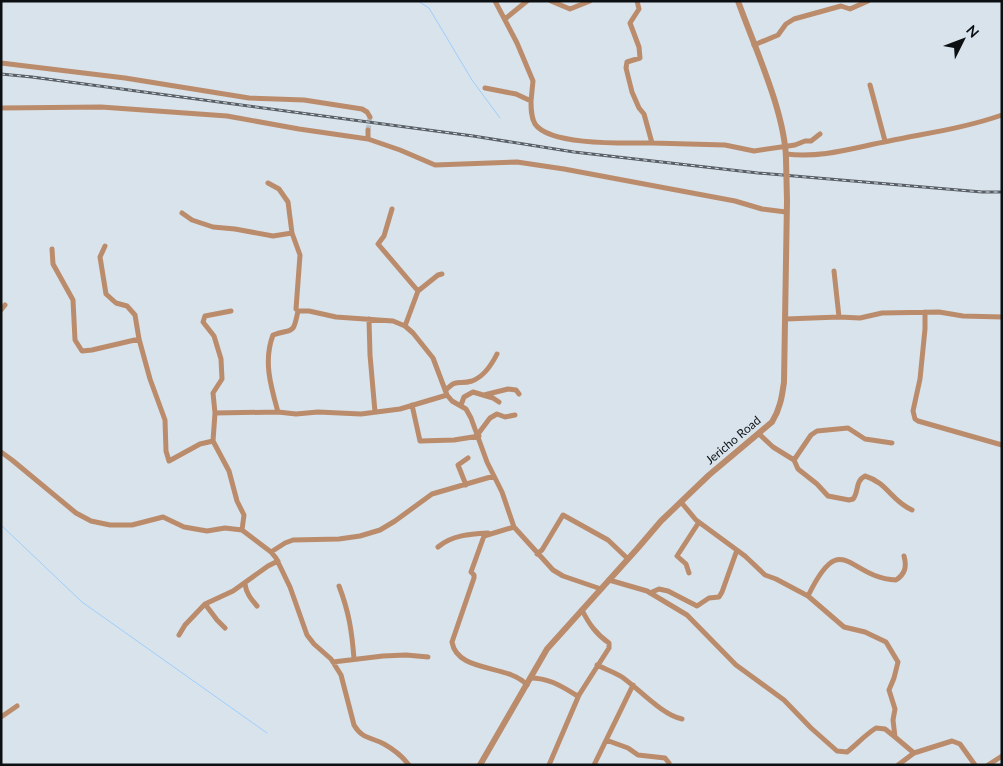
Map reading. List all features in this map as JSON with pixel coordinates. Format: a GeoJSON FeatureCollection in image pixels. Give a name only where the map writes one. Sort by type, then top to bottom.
{"type":"FeatureCollection","features":[{"type":"Feature","properties":{"kind":"street"},"geometry":{"type":"LineString","coordinates":[[495,1],[533,81],[531,101],[533,121],[547,134],[578,140],[725,145],[754,151],[785,147],[805,141],[811,142],[820,134]]}},
{"type":"Feature","properties":{"kind":"street"},"geometry":{"type":"LineString","coordinates":[[505,19],[527,1]]}},
{"type":"Feature","properties":{"kind":"street"},"geometry":{"type":"LineString","coordinates":[[551,1],[570,8],[590,1]]}},
{"type":"Feature","properties":{"kind":"street"},"geometry":{"type":"LineString","coordinates":[[637,1],[639,9],[630,23],[639,47],[640,58],[627,62],[626,68],[632,92],[639,108],[644,114],[652,143]]}},
{"type":"Feature","properties":{"kind":"street","name":"Jericho Road"},"geometry":{"type":"LineString","coordinates":[[480,765],[547,649],[661,521],[708,475],[772,422],[778,413],[784,382],[786,319],[786,156],[780,122],[772,93],[738,1]]}},
{"type":"Feature","properties":{"kind":"street"},"geometry":{"type":"LineString","coordinates":[[754,45],[778,36],[786,24],[794,19],[841,6],[850,9],[868,1]]}},
{"type":"Feature","properties":{"kind":"street"},"geometry":{"type":"LineString","coordinates":[[1,63],[125,78],[249,98],[304,100],[362,109],[370,117]]}},
{"type":"Feature","properties":{"kind":"street"},"geometry":{"type":"LineString","coordinates":[[870,85],[885,141]]}},
{"type":"Feature","properties":{"kind":"street"},"geometry":{"type":"LineString","coordinates":[[485,88],[516,94],[531,101]]}},
{"type":"Feature","properties":{"kind":"street"},"geometry":{"type":"LineString","coordinates":[[1,108],[101,107],[227,116],[368,139],[435,165],[516,162],[564,169],[735,201],[762,209],[786,212]]}},
{"type":"Feature","properties":{"kind":"street"},"geometry":{"type":"LineString","coordinates":[[786,156],[807,156],[846,151],[885,141],[968,126],[1002,115]]}},
{"type":"Feature","properties":{"kind":"street"},"geometry":{"type":"LineString","coordinates":[[368,130],[368,139]]}},
{"type":"Feature","properties":{"kind":"street"},"geometry":{"type":"LineString","coordinates":[[268,183],[279,189],[288,202],[292,233],[300,255],[295,306],[298,311],[295,327],[291,331],[273,335],[268,352],[268,370],[278,412]]}},
{"type":"Feature","properties":{"kind":"street"},"geometry":{"type":"LineString","coordinates":[[392,209],[384,236],[378,245],[418,291]]}},
{"type":"Feature","properties":{"kind":"street"},"geometry":{"type":"LineString","coordinates":[[182,213],[192,220],[213,227],[235,228],[272,236],[292,233]]}},
{"type":"Feature","properties":{"kind":"street"},"geometry":{"type":"LineString","coordinates":[[105,246],[100,257],[106,294],[116,302],[127,306],[135,315],[139,339],[150,379],[165,420],[168,461],[200,444],[213,442]]}},
{"type":"Feature","properties":{"kind":"street"},"geometry":{"type":"LineString","coordinates":[[52,249],[54,264],[73,300],[75,340],[82,351],[139,339]]}},
{"type":"Feature","properties":{"kind":"street"},"geometry":{"type":"LineString","coordinates":[[834,271],[839,317]]}},
{"type":"Feature","properties":{"kind":"street"},"geometry":{"type":"LineString","coordinates":[[405,326],[418,291],[442,274]]}},
{"type":"Feature","properties":{"kind":"street"},"geometry":{"type":"LineString","coordinates":[[1,310],[6,305]]}},
{"type":"Feature","properties":{"kind":"street"},"geometry":{"type":"LineString","coordinates":[[231,311],[209,315],[204,318],[204,325],[214,336],[221,359],[222,379],[213,393],[215,413],[213,442],[229,471],[232,486],[244,515],[242,530]]}},
{"type":"Feature","properties":{"kind":"street"},"geometry":{"type":"LineString","coordinates":[[298,311],[309,311],[336,317],[393,321],[405,326],[430,352],[446,393],[452,401],[466,409],[471,418],[494,476],[500,486],[514,527],[553,570],[563,576],[601,589]]}},
{"type":"Feature","properties":{"kind":"street"},"geometry":{"type":"LineString","coordinates":[[786,319],[860,318],[882,313],[925,312],[963,316],[1002,317]]}},
{"type":"Feature","properties":{"kind":"street"},"geometry":{"type":"LineString","coordinates":[[925,312],[920,379],[913,411],[915,419],[1002,446]]}},
{"type":"Feature","properties":{"kind":"street"},"geometry":{"type":"LineString","coordinates":[[369,320],[375,412]]}},
{"type":"Feature","properties":{"kind":"street"},"geometry":{"type":"LineString","coordinates":[[215,413],[278,412],[296,414],[318,412],[360,414],[400,409],[446,393],[452,383],[472,381],[478,378],[489,368],[497,354]]}},
{"type":"Feature","properties":{"kind":"street"},"geometry":{"type":"LineString","coordinates":[[484,395],[508,389],[516,390],[519,394]]}},
{"type":"Feature","properties":{"kind":"street"},"geometry":{"type":"LineString","coordinates":[[461,405],[464,397],[473,392],[499,402]]}},
{"type":"Feature","properties":{"kind":"street"},"geometry":{"type":"LineString","coordinates":[[412,405],[420,441],[454,440],[478,435],[490,418],[497,414],[505,416],[515,415]]}},
{"type":"Feature","properties":{"kind":"street"},"geometry":{"type":"LineString","coordinates":[[794,460],[811,435],[817,431],[848,428],[865,439],[892,443]]}},
{"type":"Feature","properties":{"kind":"street"},"geometry":{"type":"LineString","coordinates":[[759,434],[794,460],[798,470],[817,484],[828,496],[848,500],[853,499],[857,493],[858,483],[865,476],[878,481],[900,504],[912,510]]}},
{"type":"Feature","properties":{"kind":"street"},"geometry":{"type":"LineString","coordinates":[[1,452],[76,513],[91,521],[110,525],[132,525],[162,517],[184,527],[207,531],[225,528],[242,530],[271,552],[278,562],[296,600],[308,635],[314,644],[333,662],[344,685],[354,724],[358,731],[365,737],[383,744],[409,765]]}},
{"type":"Feature","properties":{"kind":"street"},"geometry":{"type":"LineString","coordinates":[[466,485],[458,465],[468,458]]}},
{"type":"Feature","properties":{"kind":"street"},"geometry":{"type":"LineString","coordinates":[[271,552],[285,543],[294,540],[339,539],[360,536],[380,530],[432,494],[494,476]]}},
{"type":"Feature","properties":{"kind":"street"},"geometry":{"type":"LineString","coordinates":[[681,502],[700,522],[738,550],[766,575],[808,596],[844,627],[866,632],[886,642],[898,662],[889,690],[896,709],[893,720],[895,737]]}},
{"type":"Feature","properties":{"kind":"street"},"geometry":{"type":"LineString","coordinates":[[537,554],[542,550],[563,515],[608,540],[628,559]]}},
{"type":"Feature","properties":{"kind":"street"},"geometry":{"type":"LineString","coordinates":[[689,573],[686,564],[677,556],[700,522]]}},
{"type":"Feature","properties":{"kind":"street"},"geometry":{"type":"LineString","coordinates":[[514,527],[484,536],[471,572],[474,578],[452,642],[453,647],[462,659],[470,663],[513,674],[522,679],[527,685]]}},
{"type":"Feature","properties":{"kind":"street"},"geometry":{"type":"LineString","coordinates":[[438,547],[452,539],[466,535],[496,532]]}},
{"type":"Feature","properties":{"kind":"street"},"geometry":{"type":"LineString","coordinates":[[650,593],[659,589],[668,591],[697,606],[709,598],[719,597],[738,550]]}},
{"type":"Feature","properties":{"kind":"street"},"geometry":{"type":"LineString","coordinates":[[808,596],[820,574],[827,565],[837,558],[888,580],[896,580],[904,573],[906,567],[904,556]]}},
{"type":"Feature","properties":{"kind":"street"},"geometry":{"type":"LineString","coordinates":[[179,636],[185,625],[205,604],[245,584],[268,566],[278,562]]}},
{"type":"Feature","properties":{"kind":"street"},"geometry":{"type":"LineString","coordinates":[[609,580],[637,587],[687,615],[731,660],[784,700],[837,751],[847,752],[857,745],[865,735],[876,728],[885,729],[914,752]]}},
{"type":"Feature","properties":{"kind":"street"},"geometry":{"type":"LineString","coordinates":[[245,584],[245,590],[257,606]]}},
{"type":"Feature","properties":{"kind":"street"},"geometry":{"type":"LineString","coordinates":[[339,586],[347,607],[354,659]]}},
{"type":"Feature","properties":{"kind":"street"},"geometry":{"type":"LineString","coordinates":[[205,604],[225,628]]}},
{"type":"Feature","properties":{"kind":"street"},"geometry":{"type":"LineString","coordinates":[[549,765],[579,695],[609,648],[609,643],[590,627],[582,610]]}},
{"type":"Feature","properties":{"kind":"street"},"geometry":{"type":"LineString","coordinates":[[333,662],[406,654],[428,657]]}},
{"type":"Feature","properties":{"kind":"street"},"geometry":{"type":"LineString","coordinates":[[597,665],[620,676],[660,707],[676,718],[682,719]]}},
{"type":"Feature","properties":{"kind":"street"},"geometry":{"type":"LineString","coordinates":[[530,678],[550,680],[579,695]]}},
{"type":"Feature","properties":{"kind":"street"},"geometry":{"type":"LineString","coordinates":[[594,765],[632,685]]}},
{"type":"Feature","properties":{"kind":"street"},"geometry":{"type":"LineString","coordinates":[[1,717],[17,706]]}},
{"type":"Feature","properties":{"kind":"street"},"geometry":{"type":"LineString","coordinates":[[606,740],[628,748],[638,755],[665,758],[669,763]]}},
{"type":"Feature","properties":{"kind":"street"},"geometry":{"type":"LineString","coordinates":[[898,765],[914,752],[952,740],[960,744],[974,765]]}},
{"type":"Feature","properties":{"kind":"street"},"geometry":{"type":"LineString","coordinates":[[988,765],[1002,756]]}},
{"type":"Feature","properties":{"kind":"waterway"},"geometry":{"type":"LineString","coordinates":[[418,1],[429,8],[472,80],[500,118]]}},
{"type":"Feature","properties":{"kind":"waterway"},"geometry":{"type":"LineString","coordinates":[[1,525],[82,602],[267,733]]}},
{"type":"Feature","properties":{"kind":"tunnel"},"geometry":{"type":"LineString","coordinates":[[368,130],[370,117]]}},
{"type":"Feature","properties":{"kind":"railway"},"geometry":{"type":"LineString","coordinates":[[1,74],[473,136],[574,152],[758,173],[982,192],[1002,192]]}}]}
